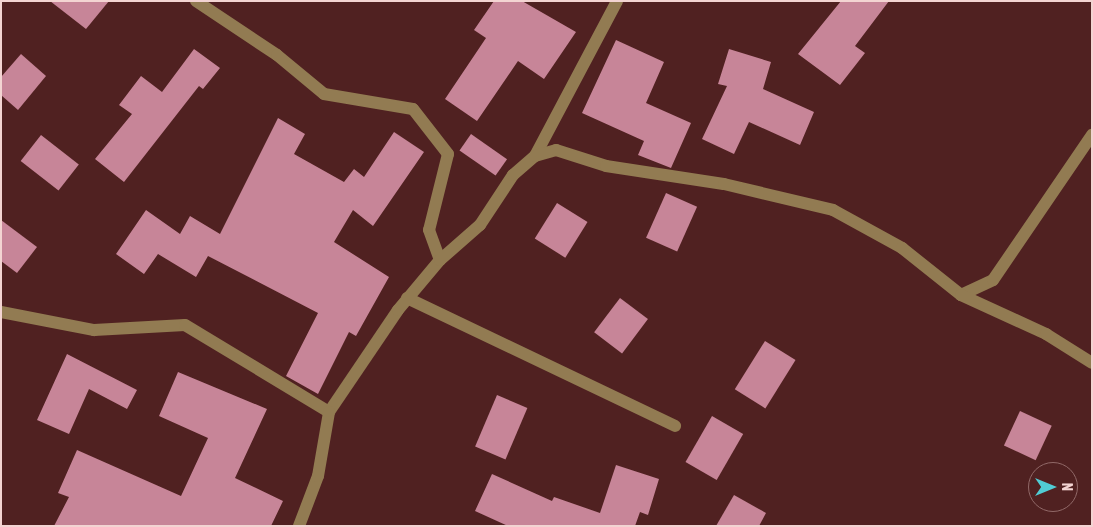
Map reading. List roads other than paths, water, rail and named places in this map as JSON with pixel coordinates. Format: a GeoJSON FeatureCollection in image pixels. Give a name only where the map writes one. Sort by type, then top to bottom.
{"type":"FeatureCollection","features":[{"type":"Feature","properties":{"kind":"street"},"geometry":{"type":"LineString","coordinates":[[196,1],[277,55],[324,94],[413,109],[448,154],[429,230],[440,260]]}},
{"type":"Feature","properties":{"kind":"street"},"geometry":{"type":"LineString","coordinates":[[299,526],[318,476],[329,412],[407,298],[440,260],[480,225],[513,175],[535,156],[617,1]]}},
{"type":"Feature","properties":{"kind":"street"},"geometry":{"type":"LineString","coordinates":[[961,295],[993,280],[1092,135]]}},
{"type":"Feature","properties":{"kind":"street"},"geometry":{"type":"LineString","coordinates":[[535,156],[556,150],[606,166],[724,184],[833,210],[902,248],[961,295],[1046,334],[1092,363]]}},
{"type":"Feature","properties":{"kind":"street"},"geometry":{"type":"LineString","coordinates":[[407,298],[675,426]]}},
{"type":"Feature","properties":{"kind":"street"},"geometry":{"type":"LineString","coordinates":[[1,312],[94,330],[185,325],[329,412]]}}]}
